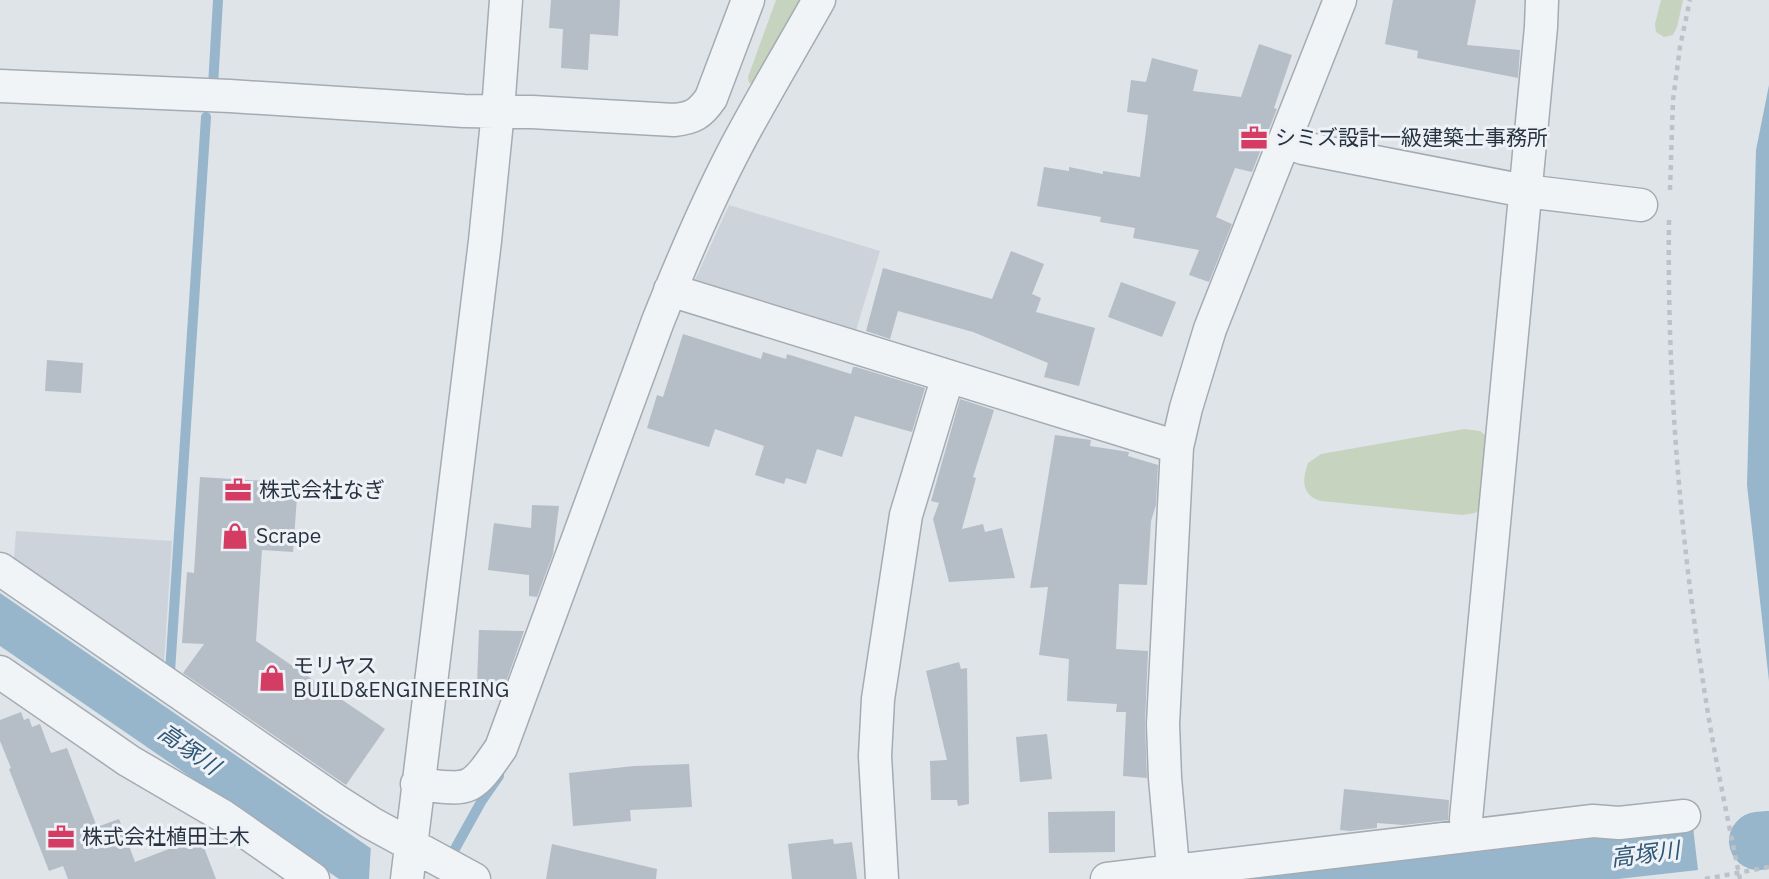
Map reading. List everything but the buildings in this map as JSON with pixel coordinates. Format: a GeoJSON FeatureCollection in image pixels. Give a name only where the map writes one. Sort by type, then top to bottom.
{"type":"FeatureCollection","features":[{"type":"Feature","properties":{"kind":"street"},"geometry":{"type":"LineString","coordinates":[[408,859],[485,241],[506,0]]}},
{"type":"Feature","properties":{"kind":"street"},"geometry":{"type":"LineString","coordinates":[[0,86],[674,121],[689,119],[702,110],[711,98],[748,0]]}},
{"type":"Feature","properties":{"kind":"street"},"geometry":{"type":"LineString","coordinates":[[417,784],[462,788],[482,775],[501,748],[670,290],[695,231],[738,144],[819,0]]}},
{"type":"Feature","properties":{"kind":"street"},"geometry":{"type":"LineString","coordinates":[[1173,876],[1163,724],[1177,447],[1210,329],[1340,0]]}},
{"type":"Feature","properties":{"kind":"street"},"geometry":{"type":"LineString","coordinates":[[1468,836],[1466,819],[1542,0]]}},
{"type":"Feature","properties":{"kind":"street"},"geometry":{"type":"LineString","coordinates":[[1284,141],[1303,148],[1525,191],[1660,205]]}},
{"type":"Feature","properties":{"kind":"street"},"geometry":{"type":"LineString","coordinates":[[670,290],[1177,447]]}},
{"type":"Feature","properties":{"kind":"street"},"geometry":{"type":"LineString","coordinates":[[882,879],[876,756],[878,699],[906,515],[948,376]]}},
{"type":"Feature","properties":{"kind":"street"},"geometry":{"type":"LineString","coordinates":[[0,569],[371,823],[408,859],[474,879]]}},
{"type":"Feature","properties":{"kind":"street"},"geometry":{"type":"LineString","coordinates":[[0,672],[129,761],[223,816],[313,879]]}},
{"type":"Feature","properties":{"kind":"street"},"geometry":{"type":"LineString","coordinates":[[1107,879],[1173,876],[1593,821],[1619,823],[1684,816]]}},
{"type":"Feature","properties":{"kind":"path"},"geometry":{"type":"LineString","coordinates":[[1690,0],[1680,47],[1660,205],[1668,277],[1678,477],[1688,576],[1702,676],[1740,879]]}},
{"type":"Feature","properties":{"kind":"path"},"geometry":{"type":"LineString","coordinates":[[1705,879],[1769,867]]}},
{"type":"Feature","properties":{"kind":"shaded area"},"geometry":{"type":"Polygon","coordinates":[[[729,205],[880,251],[854,337],[699,289],[695,280],[729,205]]]}},
{"type":"Feature","properties":{"kind":"shaded area"},"geometry":{"type":"Polygon","coordinates":[[[16,531],[172,541],[164,662],[14,559],[16,531]]]}},
{"type":"Feature","properties":{"kind":"green space"},"geometry":{"type":"Polygon","coordinates":[[[776,0],[803,0],[754,84],[749,83],[748,77],[776,0]]]}},
{"type":"Feature","properties":{"kind":"green space"},"geometry":{"type":"Polygon","coordinates":[[[1661,0],[1683,0],[1673,35],[1664,37],[1656,32],[1655,24],[1661,0]]]}},
{"type":"Feature","properties":{"kind":"green space"},"geometry":{"type":"Polygon","coordinates":[[[1464,429],[1480,431],[1490,439],[1485,505],[1475,513],[1462,515],[1321,501],[1310,495],[1305,486],[1308,463],[1321,454],[1464,429]]]}},
{"type":"Feature","properties":{"kind":"water"},"geometry":{"type":"Polygon","coordinates":[[[1769,85],[1769,681],[1747,485],[1756,150],[1769,85]]]}},
{"type":"Feature","properties":{"kind":"water","name":"高塚川"},"geometry":{"type":"Polygon","coordinates":[[[0,593],[417,879],[339,879],[0,646],[0,593]]]}},
{"type":"Feature","properties":{"kind":"water","name":"高塚川"},"geometry":{"type":"Polygon","coordinates":[[[1693,827],[1698,870],[1618,879],[1238,879],[1693,827]]]}},
{"type":"Feature","properties":{"kind":"pier"},"geometry":{"type":"Polygon","coordinates":[[[371,844],[413,873],[420,879],[369,879],[371,844]]]}},
{"type":"Feature","properties":{"kind":"waterway"},"geometry":{"type":"LineString","coordinates":[[213,86],[218,0]]}},
{"type":"Feature","properties":{"kind":"waterway"},"geometry":{"type":"LineString","coordinates":[[170,672],[206,117]]}},
{"type":"Feature","properties":{"kind":"waterway"},"geometry":{"type":"LineString","coordinates":[[451,856],[499,776]]}},
{"type":"Feature","properties":{"kind":"waterway"},"geometry":{"type":"LineString","coordinates":[[1758,841],[1769,840]]}},
{"type":"Feature","properties":{"kind":"place","name":"シミズ設計一級建築士事務所"},"geometry":{"type":"Point","coordinates":[1254,138]}},
{"type":"Feature","properties":{"kind":"place","name":"株式会社なぎ"},"geometry":{"type":"Point","coordinates":[238,490]}},
{"type":"Feature","properties":{"kind":"place","name":"Scrape"},"geometry":{"type":"Point","coordinates":[235,536]}},
{"type":"Feature","properties":{"kind":"place","name":"モリヤス BUILD&ENGINEERING"},"geometry":{"type":"Point","coordinates":[272,678]}},
{"type":"Feature","properties":{"kind":"place","name":"株式会社植田土木"},"geometry":{"type":"Point","coordinates":[61,837]}}]}
